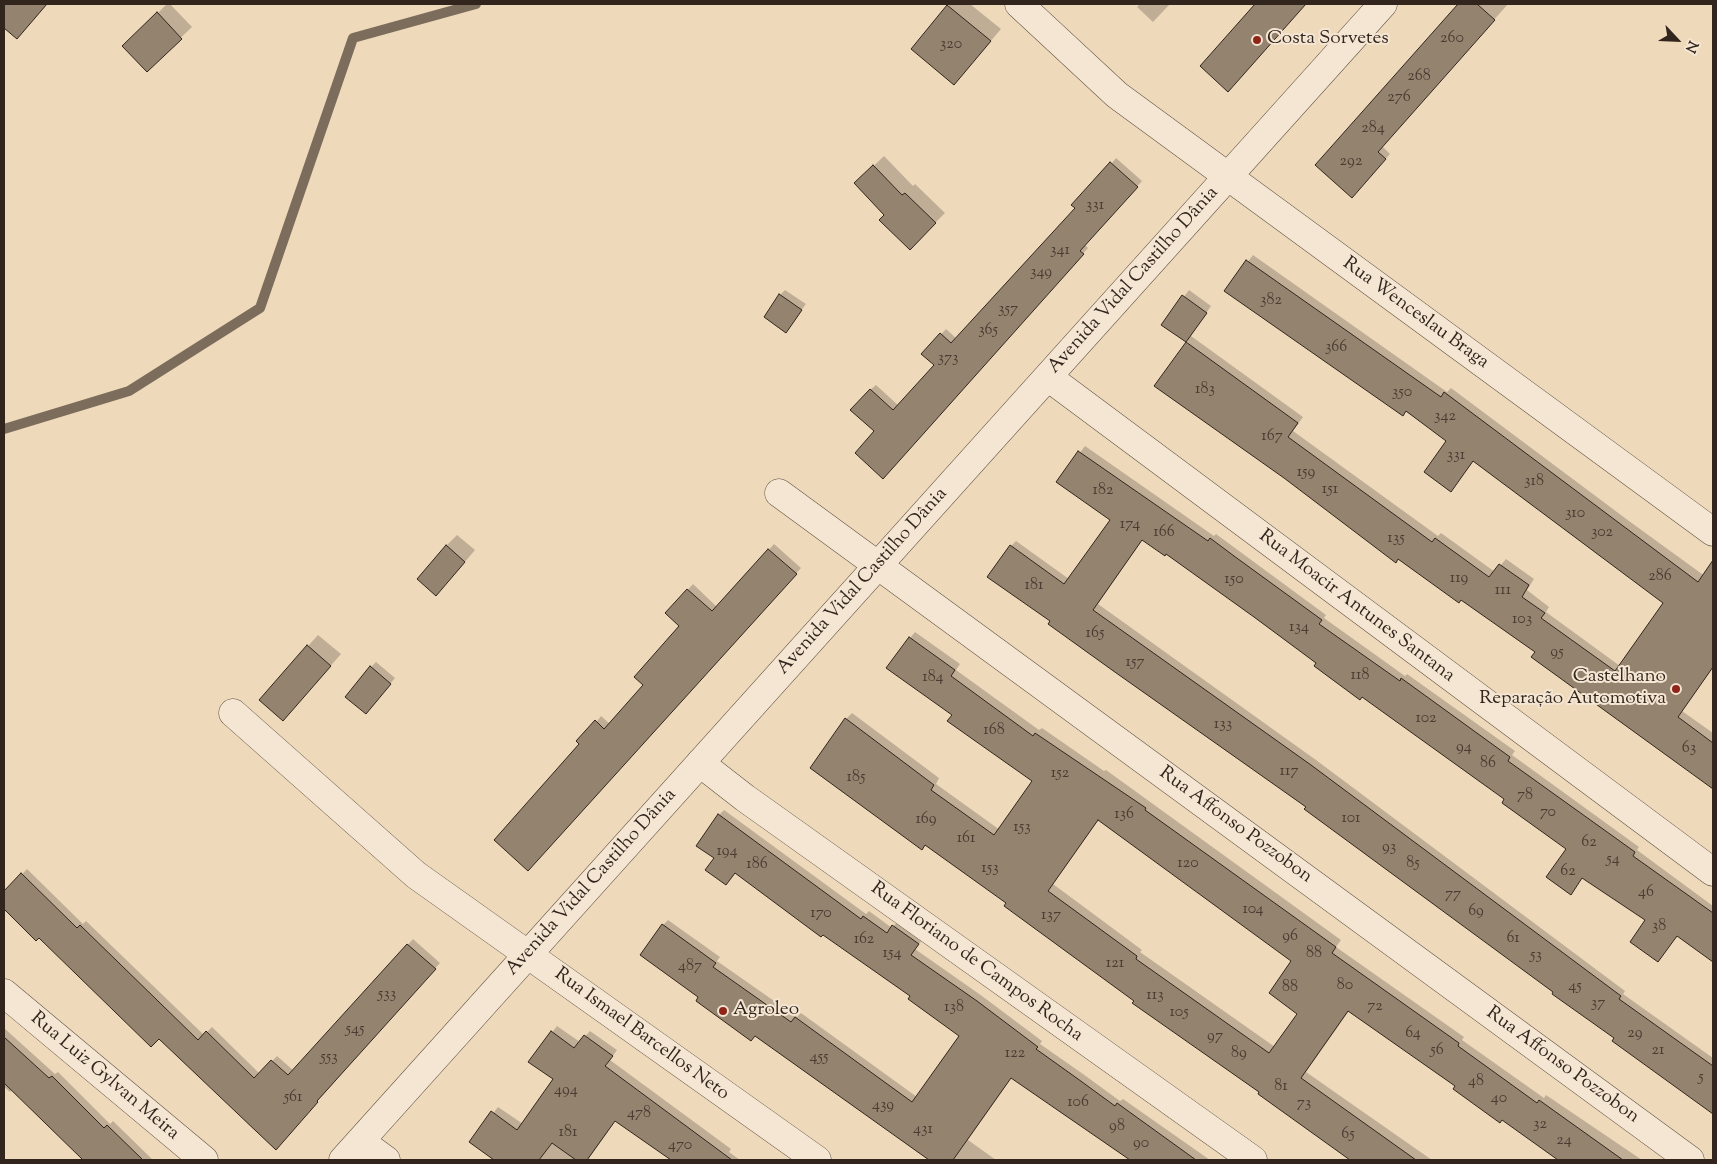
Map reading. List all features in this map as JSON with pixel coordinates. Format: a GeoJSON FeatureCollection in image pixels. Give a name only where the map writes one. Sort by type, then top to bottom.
{"type":"FeatureCollection","features":[{"type":"Feature","properties":{"kind":"street","name":"Rua Wenceslau Braga"},"geometry":{"type":"LineString","coordinates":[[1019,4],[1117,95],[1713,532]]}},
{"type":"Feature","properties":{"kind":"street","name":"Avenida Vidal Castilho Dânia"},"geometry":{"type":"LineString","coordinates":[[352,1151],[1383,4]]}},
{"type":"Feature","properties":{"kind":"street","name":"Rua Moacir Antunes Santana"},"geometry":{"type":"LineString","coordinates":[[1048,377],[1713,872]]}},
{"type":"Feature","properties":{"kind":"street","name":"Rua Affonso Pozzobon"},"geometry":{"type":"LineString","coordinates":[[779,493],[1690,1160]]}},
{"type":"Feature","properties":{"kind":"street","name":"Rua Ismael Barcellos Neto"},"geometry":{"type":"LineString","coordinates":[[233,713],[416,875],[817,1160]]}},
{"type":"Feature","properties":{"kind":"street","name":"Rua Floriano de Campos Rocha"},"geometry":{"type":"LineString","coordinates":[[700,763],[744,798],[1252,1160]]}},
{"type":"Feature","properties":{"kind":"street","name":"Rua Luiz Gylvan Meira"},"geometry":{"type":"LineString","coordinates":[[4,993],[204,1160]]}},
{"type":"Feature","properties":{"kind":"street"},"geometry":{"type":"LineString","coordinates":[[352,1151],[386,1160]]}},
{"type":"Feature","properties":{"kind":"building"},"geometry":{"type":"Polygon","coordinates":[[[4,4],[47,4],[17,39],[4,28],[4,4]]]}},
{"type":"Feature","properties":{"kind":"building"},"geometry":{"type":"Polygon","coordinates":[[[1255,4],[1306,4],[1228,92],[1200,66],[1255,4]]]}},
{"type":"Feature","properties":{"kind":"building"},"geometry":{"type":"Polygon","coordinates":[[[1458,4],[1477,4],[1495,20],[1378,152],[1386,159],[1352,198],[1315,165],[1458,4]]]}},
{"type":"Feature","properties":{"kind":"building"},"geometry":{"type":"Polygon","coordinates":[[[947,5],[991,41],[954,85],[911,49],[947,5]]]}},
{"type":"Feature","properties":{"kind":"building"},"geometry":{"type":"Polygon","coordinates":[[[157,12],[182,39],[147,72],[122,46],[157,12]]]}},
{"type":"Feature","properties":{"kind":"building"},"geometry":{"type":"Polygon","coordinates":[[[1110,162],[1138,187],[1080,251],[1084,254],[883,479],[855,453],[874,431],[850,410],[870,389],[893,410],[934,365],[921,354],[940,333],[951,343],[1075,208],[1071,205],[1110,162]]]}},
{"type":"Feature","properties":{"kind":"building"},"geometry":{"type":"Polygon","coordinates":[[[873,165],[902,195],[905,193],[936,223],[910,250],[879,220],[884,215],[854,183],[873,165]]]}},
{"type":"Feature","properties":{"kind":"building"},"geometry":{"type":"Polygon","coordinates":[[[1246,260],[1441,397],[1444,392],[1698,582],[1713,560],[1713,667],[1678,717],[1713,743],[1713,789],[1531,657],[1535,652],[1461,600],[1459,603],[1398,559],[1396,563],[1284,478],[1154,386],[1186,342],[1298,423],[1288,437],[1432,542],[1435,538],[1489,577],[1499,564],[1529,585],[1522,597],[1545,613],[1541,618],[1615,671],[1663,603],[1473,461],[1451,492],[1424,472],[1446,441],[1406,411],[1403,416],[1224,291],[1246,260]]]}},
{"type":"Feature","properties":{"kind":"building"},"geometry":{"type":"Polygon","coordinates":[[[779,294],[802,310],[786,333],[764,317],[779,294]]]}},
{"type":"Feature","properties":{"kind":"building"},"geometry":{"type":"Polygon","coordinates":[[[1182,295],[1207,313],[1186,342],[1161,325],[1182,295]]]}},
{"type":"Feature","properties":{"kind":"building"},"geometry":{"type":"Polygon","coordinates":[[[1078,451],[1208,541],[1210,538],[1322,620],[1319,624],[1400,681],[1401,678],[1510,757],[1508,761],[1635,852],[1633,856],[1713,913],[1713,962],[1677,936],[1658,962],[1630,942],[1645,920],[1582,878],[1571,895],[1546,877],[1566,849],[1502,803],[1504,799],[1362,697],[1360,700],[1314,666],[1316,663],[1254,617],[1166,554],[1165,556],[1142,540],[1093,610],[1311,765],[1621,996],[1619,999],[1713,1066],[1713,1114],[1612,1041],[1614,1038],[1552,994],[1553,992],[1304,809],[1306,807],[1048,624],[1050,621],[987,577],[1010,545],[1064,584],[1110,520],[1056,482],[1078,451]]]}},
{"type":"Feature","properties":{"kind":"building"},"geometry":{"type":"Polygon","coordinates":[[[446,545],[465,562],[436,596],[417,579],[446,545]]]}},
{"type":"Feature","properties":{"kind":"building"},"geometry":{"type":"Polygon","coordinates":[[[768,549],[797,574],[528,871],[494,840],[579,744],[576,741],[595,720],[604,729],[643,685],[634,677],[679,626],[665,613],[687,589],[712,611],[768,549]]]}},
{"type":"Feature","properties":{"kind":"building"},"geometry":{"type":"Polygon","coordinates":[[[909,637],[955,670],[951,676],[1033,736],[1035,733],[1146,808],[1145,810],[1336,947],[1332,953],[1459,1043],[1458,1046],[1537,1103],[1539,1100],[1623,1160],[1558,1160],[1502,1120],[1500,1123],[1453,1089],[1455,1086],[1348,1011],[1301,1078],[1416,1160],[1350,1160],[1258,1094],[1259,1092],[1132,1003],[1134,1001],[1004,906],[1006,903],[925,845],[922,850],[810,768],[845,718],[934,785],[931,790],[994,835],[1032,781],[947,721],[952,715],[886,668],[909,637]],[[1098,820],[1048,891],[1137,956],[1136,959],[1269,1053],[1297,1014],[1269,993],[1291,961],[1098,820]]]}},
{"type":"Feature","properties":{"kind":"building"},"geometry":{"type":"Polygon","coordinates":[[[307,645],[331,666],[283,721],[259,700],[307,645]]]}},
{"type":"Feature","properties":{"kind":"building"},"geometry":{"type":"Polygon","coordinates":[[[370,666],[391,684],[366,714],[345,697],[370,666]]]}},
{"type":"Feature","properties":{"kind":"building"},"geometry":{"type":"Polygon","coordinates":[[[718,814],[861,919],[863,916],[887,933],[892,925],[919,944],[911,955],[977,1001],[1038,1047],[1036,1049],[1115,1106],[1117,1103],[1196,1160],[1130,1160],[1011,1078],[953,1160],[929,1160],[755,1036],[751,1041],[696,1001],[698,997],[640,955],[662,924],[716,963],[713,967],[791,1022],[795,1017],[912,1102],[959,1036],[908,999],[910,996],[823,935],[821,937],[735,873],[726,885],[705,870],[714,858],[696,846],[718,814]]]}},
{"type":"Feature","properties":{"kind":"building"},"geometry":{"type":"Polygon","coordinates":[[[21,873],[77,928],[80,925],[198,1040],[206,1031],[254,1078],[271,1060],[288,1075],[407,944],[436,969],[317,1101],[276,1150],[159,1039],[151,1047],[39,938],[36,941],[4,909],[4,891],[21,873]]]}},
{"type":"Feature","properties":{"kind":"building"},"geometry":{"type":"Polygon","coordinates":[[[551,1031],[574,1048],[584,1035],[613,1056],[605,1066],[732,1160],[671,1160],[615,1121],[587,1160],[576,1160],[552,1143],[539,1160],[494,1160],[469,1142],[491,1111],[517,1130],[553,1079],[528,1062],[551,1031]]]}},
{"type":"Feature","properties":{"kind":"building"},"geometry":{"type":"Polygon","coordinates":[[[4,1037],[49,1078],[52,1076],[104,1128],[107,1125],[143,1160],[83,1160],[4,1083],[4,1037]]]}},
{"type":"Feature","properties":{"kind":"waterway"},"geometry":{"type":"LineString","coordinates":[[4,429],[129,391],[260,308],[353,38],[476,4]]}},
{"type":"Feature","properties":{"kind":"place","name":"Costa Sorvetes"},"geometry":{"type":"Point","coordinates":[1257,40]}},
{"type":"Feature","properties":{"kind":"place","name":"Castelhano Reparação Automotiva"},"geometry":{"type":"Point","coordinates":[1676,689]}},
{"type":"Feature","properties":{"kind":"place","name":"Agroleo"},"geometry":{"type":"Point","coordinates":[723,1011]}}]}
